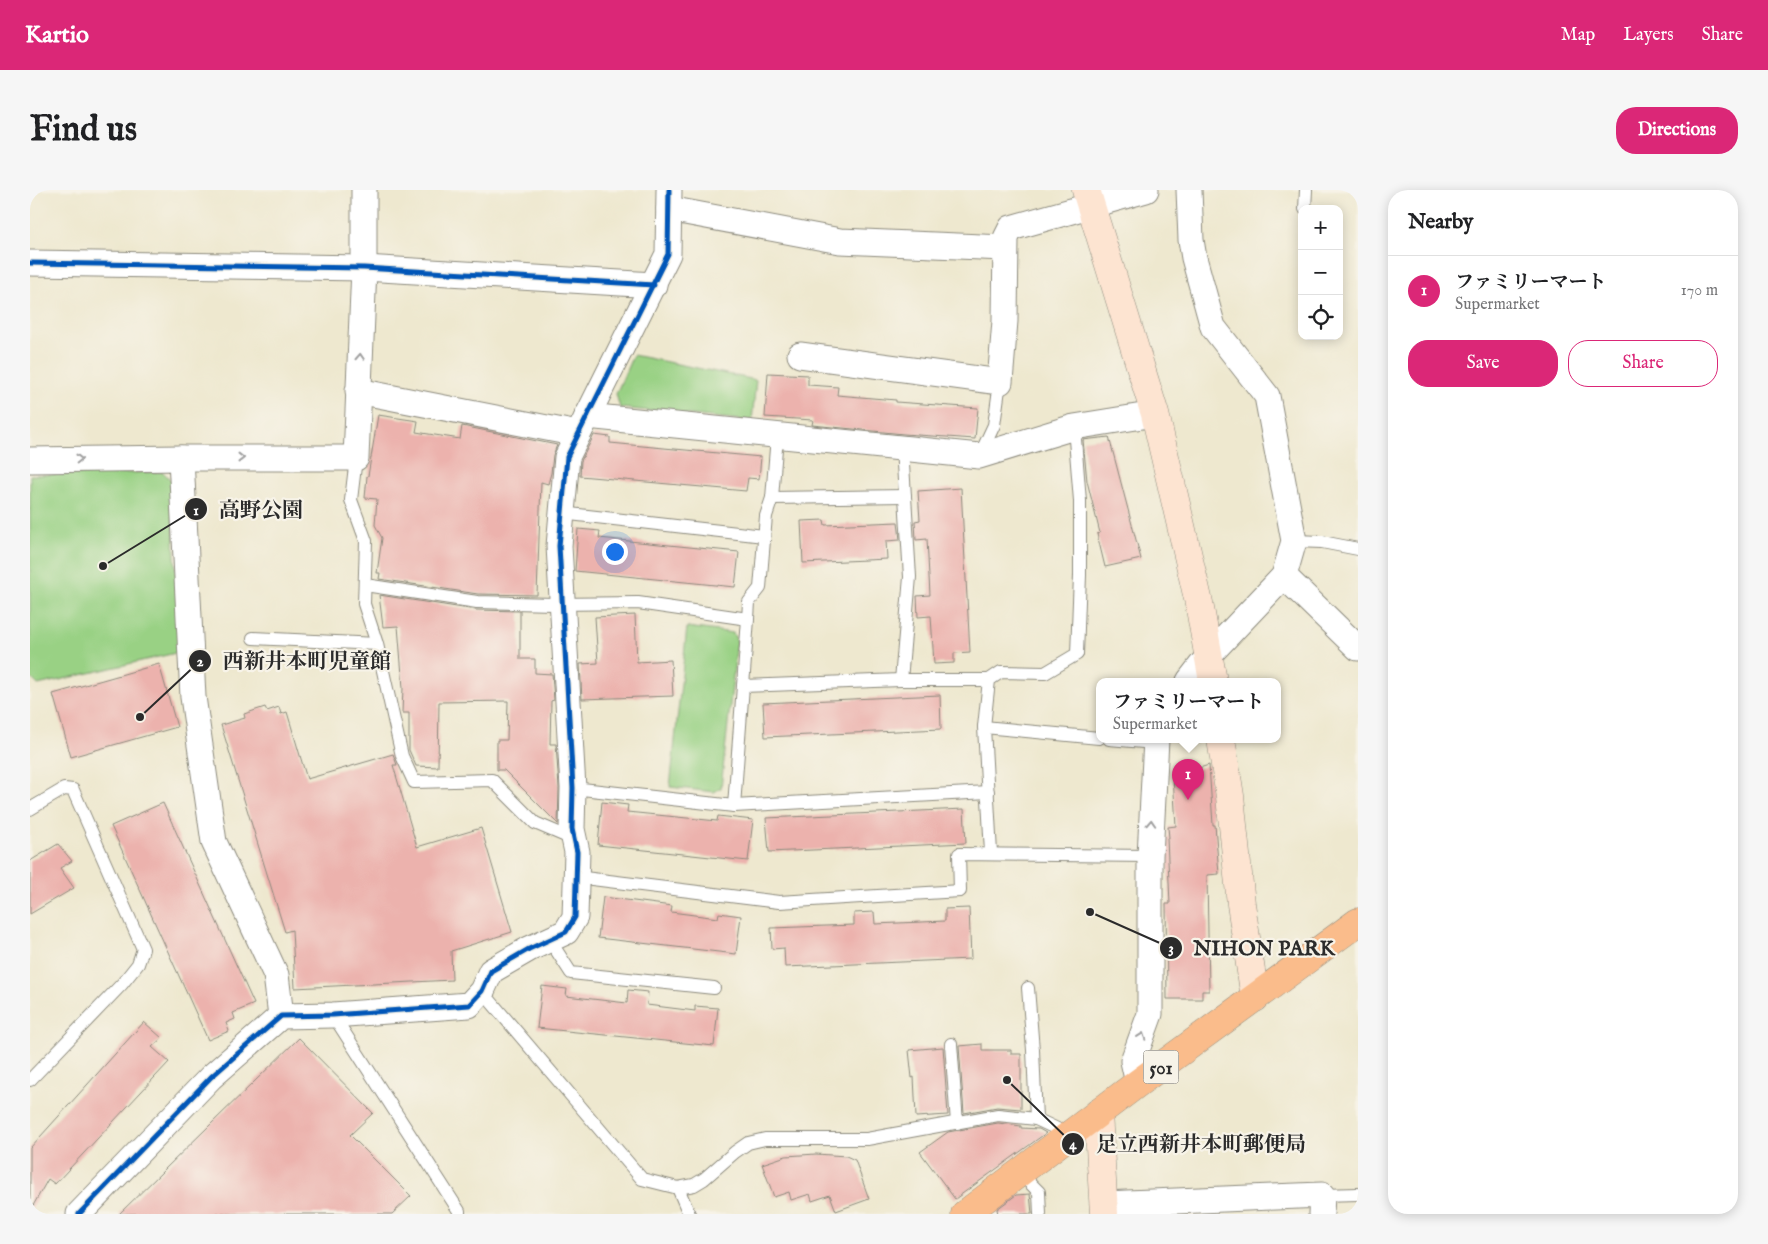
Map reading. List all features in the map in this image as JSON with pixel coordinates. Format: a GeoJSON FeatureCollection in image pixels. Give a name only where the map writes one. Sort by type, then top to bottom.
{"type":"FeatureCollection","features":[{"type":"Feature","properties":{"kind":"main road","name":"501"},"geometry":{"type":"LineString","coordinates":[[965,1214],[1138,1083],[1358,922]]}},
{"type":"Feature","properties":{"kind":"street"},"geometry":{"type":"LineString","coordinates":[[30,460],[356,458],[364,268],[364,190]]}},
{"type":"Feature","properties":{"kind":"street"},"geometry":{"type":"LineString","coordinates":[[800,355],[1000,382],[1005,321],[1005,248],[1006,238],[1011,228],[1089,197],[1146,190]]}},
{"type":"Feature","properties":{"kind":"street"},"geometry":{"type":"LineString","coordinates":[[1189,190],[1191,240],[1194,258],[1213,327],[1267,396],[1294,541],[1284,576],[1209,655],[1191,678]]}},
{"type":"Feature","properties":{"kind":"street"},"geometry":{"type":"LineString","coordinates":[[1089,197],[1155,414],[1199,603],[1213,678]]}},
{"type":"Feature","properties":{"kind":"street"},"geometry":{"type":"LineString","coordinates":[[79,1214],[211,1077],[281,1016],[333,1015],[469,1005],[482,991],[491,971],[529,949],[566,932],[575,917],[577,852],[572,829],[573,788],[559,546],[567,457],[668,254],[669,199],[840,241],[1005,248]]}},
{"type":"Feature","properties":{"kind":"street"},"geometry":{"type":"LineString","coordinates":[[30,263],[364,268],[654,285]]}},
{"type":"Feature","properties":{"kind":"street"},"geometry":{"type":"LineString","coordinates":[[358,391],[583,425],[777,436],[979,456],[1074,427],[1155,414]]}},
{"type":"Feature","properties":{"kind":"street"},"geometry":{"type":"LineString","coordinates":[[181,458],[193,697],[214,842],[276,975],[281,1016]]}},
{"type":"Feature","properties":{"kind":"street"},"geometry":{"type":"LineString","coordinates":[[1284,576],[1358,648]]}},
{"type":"Feature","properties":{"kind":"street"},"geometry":{"type":"LineString","coordinates":[[1138,1083],[1133,1061],[1150,1014],[1150,856],[1156,743]]}},
{"type":"Feature","properties":{"kind":"street"},"geometry":{"type":"LineString","coordinates":[[1222,743],[1230,796],[1241,904],[1255,998]]}},
{"type":"Feature","properties":{"kind":"street"},"geometry":{"type":"LineString","coordinates":[[1098,1113],[1104,1209],[1322,1204]]}},
{"type":"Feature","properties":{"kind":"lane"},"geometry":{"type":"LineString","coordinates":[[1305,205],[1306,190]]}},
{"type":"Feature","properties":{"kind":"lane"},"geometry":{"type":"LineString","coordinates":[[979,456],[994,425],[1000,382]]}},
{"type":"Feature","properties":{"kind":"lane"},"geometry":{"type":"LineString","coordinates":[[743,686],[901,680],[988,680],[1001,672],[1045,673],[1077,654],[1080,501],[1074,427]]}},
{"type":"Feature","properties":{"kind":"lane"},"geometry":{"type":"LineString","coordinates":[[734,806],[749,602],[760,588],[766,516],[772,498],[777,436]]}},
{"type":"Feature","properties":{"kind":"lane"},"geometry":{"type":"LineString","coordinates":[[901,680],[910,578],[902,448]]}},
{"type":"Feature","properties":{"kind":"lane"},"geometry":{"type":"LineString","coordinates":[[356,458],[351,500],[366,541],[364,604],[377,644],[402,756],[414,782],[492,780],[535,823],[575,840]]}},
{"type":"Feature","properties":{"kind":"lane"},"geometry":{"type":"LineString","coordinates":[[772,498],[905,496]]}},
{"type":"Feature","properties":{"kind":"lane"},"geometry":{"type":"LineString","coordinates":[[561,512],[764,536]]}},
{"type":"Feature","properties":{"kind":"lane"},"geometry":{"type":"LineString","coordinates":[[1294,541],[1322,542],[1358,549]]}},
{"type":"Feature","properties":{"kind":"lane"},"geometry":{"type":"LineString","coordinates":[[365,585],[477,602],[638,603],[748,619]]}},
{"type":"Feature","properties":{"kind":"lane"},"geometry":{"type":"LineString","coordinates":[[253,638],[377,644]]}},
{"type":"Feature","properties":{"kind":"lane"},"geometry":{"type":"LineString","coordinates":[[988,680],[984,727],[991,853]]}},
{"type":"Feature","properties":{"kind":"lane"},"geometry":{"type":"LineString","coordinates":[[984,727],[1096,738]]}},
{"type":"Feature","properties":{"kind":"lane"},"geometry":{"type":"LineString","coordinates":[[573,788],[734,806],[988,792]]}},
{"type":"Feature","properties":{"kind":"lane"},"geometry":{"type":"LineString","coordinates":[[30,809],[64,789],[73,790],[143,949],[138,964],[122,984],[30,1080]]}},
{"type":"Feature","properties":{"kind":"lane"},"geometry":{"type":"LineString","coordinates":[[576,877],[779,902],[960,891],[959,854],[1150,856]]}},
{"type":"Feature","properties":{"kind":"lane"},"geometry":{"type":"LineString","coordinates":[[549,939],[570,973],[714,988]]}},
{"type":"Feature","properties":{"kind":"lane"},"geometry":{"type":"LineString","coordinates":[[1028,988],[1036,1119]]}},
{"type":"Feature","properties":{"kind":"lane"},"geometry":{"type":"LineString","coordinates":[[482,991],[642,1179],[678,1188],[694,1185],[704,1179],[748,1143],[766,1139],[867,1139],[998,1115],[1036,1119],[1070,1134]]}},
{"type":"Feature","properties":{"kind":"lane"},"geometry":{"type":"LineString","coordinates":[[333,1015],[459,1211],[459,1214]]}},
{"type":"Feature","properties":{"kind":"lane"},"geometry":{"type":"LineString","coordinates":[[951,1044],[957,1123]]}},
{"type":"Feature","properties":{"kind":"lane"},"geometry":{"type":"LineString","coordinates":[[1020,1173],[1039,1192],[1040,1214]]}},
{"type":"Feature","properties":{"kind":"lane"},"geometry":{"type":"LineString","coordinates":[[678,1188],[689,1214]]}},
{"type":"Feature","properties":{"kind":"lane"},"geometry":{"type":"LineString","coordinates":[[1322,1204],[1358,1194]]}},
{"type":"Feature","properties":{"kind":"green space"},"geometry":{"type":"Polygon","coordinates":[[[633,355],[756,380],[752,421],[620,408],[616,394],[633,355]]]}},
{"type":"Feature","properties":{"kind":"green space"},"geometry":{"type":"Polygon","coordinates":[[[163,472],[171,480],[180,652],[38,685],[30,677],[30,475],[163,472]]]}},
{"type":"Feature","properties":{"kind":"green space"},"geometry":{"type":"Polygon","coordinates":[[[687,627],[733,633],[737,641],[721,788],[714,792],[670,787],[687,627]]]}},
{"type":"Feature","properties":{"kind":"building"},"geometry":{"type":"Polygon","coordinates":[[[768,373],[808,375],[808,385],[838,387],[837,395],[896,400],[896,402],[978,408],[975,439],[812,425],[813,420],[765,417],[768,373]]]}},
{"type":"Feature","properties":{"kind":"building"},"geometry":{"type":"Polygon","coordinates":[[[378,415],[418,421],[416,432],[460,439],[462,426],[557,445],[553,455],[548,484],[541,482],[537,595],[478,594],[379,579],[380,573],[377,573],[382,538],[375,525],[377,499],[365,498],[378,415]]]}},
{"type":"Feature","properties":{"kind":"building"},"geometry":{"type":"Polygon","coordinates":[[[594,435],[610,437],[610,443],[761,457],[759,479],[748,478],[746,491],[580,476],[581,461],[594,435]]]}},
{"type":"Feature","properties":{"kind":"building"},"geometry":{"type":"Polygon","coordinates":[[[1109,437],[1141,559],[1105,567],[1097,534],[1100,533],[1087,481],[1083,440],[1109,437]]]}},
{"type":"Feature","properties":{"kind":"building"},"geometry":{"type":"Polygon","coordinates":[[[961,488],[970,652],[954,653],[954,663],[934,664],[931,616],[918,617],[917,596],[930,595],[927,539],[916,540],[915,521],[920,520],[918,491],[961,488]]]}},
{"type":"Feature","properties":{"kind":"building"},"geometry":{"type":"Polygon","coordinates":[[[824,520],[825,525],[898,522],[900,540],[886,541],[887,559],[803,563],[801,521],[824,520]]]}},
{"type":"Feature","properties":{"kind":"building"},"geometry":{"type":"Polygon","coordinates":[[[578,529],[600,531],[599,538],[739,552],[735,587],[575,571],[578,529]]]}},
{"type":"Feature","properties":{"kind":"building"},"geometry":{"type":"Polygon","coordinates":[[[379,595],[476,610],[520,611],[520,659],[535,659],[535,673],[552,674],[554,700],[551,701],[550,744],[556,744],[559,788],[558,824],[504,770],[497,770],[497,740],[507,740],[508,701],[439,702],[438,767],[416,766],[409,750],[409,713],[402,713],[403,688],[398,626],[383,627],[379,595]]]}},
{"type":"Feature","properties":{"kind":"building"},"geometry":{"type":"Polygon","coordinates":[[[635,615],[637,662],[671,660],[673,696],[582,699],[580,664],[598,663],[595,617],[635,615]]]}},
{"type":"Feature","properties":{"kind":"building"},"geometry":{"type":"Polygon","coordinates":[[[159,664],[177,727],[71,757],[53,694],[159,664]]]}},
{"type":"Feature","properties":{"kind":"building"},"geometry":{"type":"Polygon","coordinates":[[[940,695],[941,729],[765,737],[763,703],[940,695]]]}},
{"type":"Feature","properties":{"kind":"building"},"geometry":{"type":"Polygon","coordinates":[[[265,707],[267,711],[279,707],[281,714],[287,712],[307,779],[393,754],[397,765],[393,765],[417,847],[481,828],[512,932],[451,951],[452,980],[295,988],[292,930],[285,932],[221,725],[245,718],[244,714],[265,707]]]}},
{"type":"Feature","properties":{"kind":"building"},"geometry":{"type":"Polygon","coordinates":[[[1209,765],[1219,874],[1207,875],[1209,991],[1202,991],[1202,999],[1167,999],[1166,904],[1170,904],[1167,838],[1169,838],[1168,827],[1176,826],[1173,776],[1209,765]]]}},
{"type":"Feature","properties":{"kind":"building"},"geometry":{"type":"Polygon","coordinates":[[[602,802],[628,805],[627,812],[717,821],[718,816],[753,820],[748,861],[598,845],[602,802]]]}},
{"type":"Feature","properties":{"kind":"building"},"geometry":{"type":"Polygon","coordinates":[[[163,803],[254,1004],[233,1013],[235,1019],[226,1023],[229,1031],[208,1040],[111,826],[163,803]]]}},
{"type":"Feature","properties":{"kind":"building"},"geometry":{"type":"Polygon","coordinates":[[[964,809],[966,843],[769,852],[766,818],[964,809]]]}},
{"type":"Feature","properties":{"kind":"building"},"geometry":{"type":"Polygon","coordinates":[[[58,844],[72,861],[60,868],[74,888],[30,914],[30,861],[58,844]]]}},
{"type":"Feature","properties":{"kind":"building"},"geometry":{"type":"Polygon","coordinates":[[[603,897],[672,906],[671,912],[718,918],[719,913],[741,916],[736,954],[598,938],[603,897]]]}},
{"type":"Feature","properties":{"kind":"building"},"geometry":{"type":"Polygon","coordinates":[[[969,908],[971,959],[785,967],[784,948],[772,949],[771,928],[854,925],[854,913],[874,912],[875,924],[945,921],[945,909],[969,908]]]}},
{"type":"Feature","properties":{"kind":"building"},"geometry":{"type":"Polygon","coordinates":[[[542,986],[567,989],[566,996],[627,1003],[628,990],[648,992],[647,1005],[695,1011],[695,1006],[718,1008],[714,1046],[537,1028],[542,986]]]}},
{"type":"Feature","properties":{"kind":"building"},"geometry":{"type":"Polygon","coordinates":[[[144,1022],[162,1038],[152,1047],[169,1062],[55,1184],[48,1179],[30,1211],[30,1148],[144,1022]]]}},
{"type":"Feature","properties":{"kind":"building"},"geometry":{"type":"Polygon","coordinates":[[[299,1038],[373,1113],[350,1135],[411,1196],[392,1214],[119,1214],[299,1038]]]}},
{"type":"Feature","properties":{"kind":"building"},"geometry":{"type":"Polygon","coordinates":[[[982,1044],[982,1050],[1011,1050],[1011,1054],[1021,1054],[1021,1109],[997,1107],[964,1113],[959,1046],[982,1044]]]}},
{"type":"Feature","properties":{"kind":"building"},"geometry":{"type":"Polygon","coordinates":[[[943,1047],[948,1115],[916,1117],[914,1077],[912,1078],[909,1050],[943,1047]]]}},
{"type":"Feature","properties":{"kind":"building"},"geometry":{"type":"Polygon","coordinates":[[[998,1123],[1021,1126],[1021,1128],[1039,1129],[1046,1133],[955,1199],[920,1152],[948,1132],[998,1123]]]}},
{"type":"Feature","properties":{"kind":"building"},"geometry":{"type":"Polygon","coordinates":[[[816,1154],[846,1156],[855,1160],[869,1199],[836,1211],[830,1195],[812,1201],[810,1194],[791,1200],[789,1192],[774,1197],[762,1164],[786,1156],[816,1154]]]}},
{"type":"Feature","properties":{"kind":"building"},"geometry":{"type":"Polygon","coordinates":[[[1030,1194],[1032,1214],[998,1214],[997,1209],[1016,1195],[1030,1194]]]}},
{"type":"Feature","properties":{"kind":"cycle path"},"geometry":{"type":"LineString","coordinates":[[79,1214],[211,1077],[281,1016],[333,1015],[469,1005],[482,991],[491,971],[529,949],[566,932],[575,917],[577,852],[572,829],[573,788],[559,546],[567,457],[668,254],[669,190]]}},
{"type":"Feature","properties":{"kind":"cycle path"},"geometry":{"type":"LineString","coordinates":[[30,263],[364,268],[654,285]]}},
{"type":"Feature","properties":{"kind":"place","name":"高野公園"},"geometry":{"type":"Point","coordinates":[103,566]}},
{"type":"Feature","properties":{"kind":"place","name":"西新井本町児童館"},"geometry":{"type":"Point","coordinates":[140,717]}},
{"type":"Feature","properties":{"kind":"place","name":"ファミリーマート"},"geometry":{"type":"Point","coordinates":[1188,800]}},
{"type":"Feature","properties":{"kind":"place","name":"NIHON PARK"},"geometry":{"type":"Point","coordinates":[1090,912]}},
{"type":"Feature","properties":{"kind":"place","name":"足立西新井本町郵便局"},"geometry":{"type":"Point","coordinates":[1007,1080]}}]}
